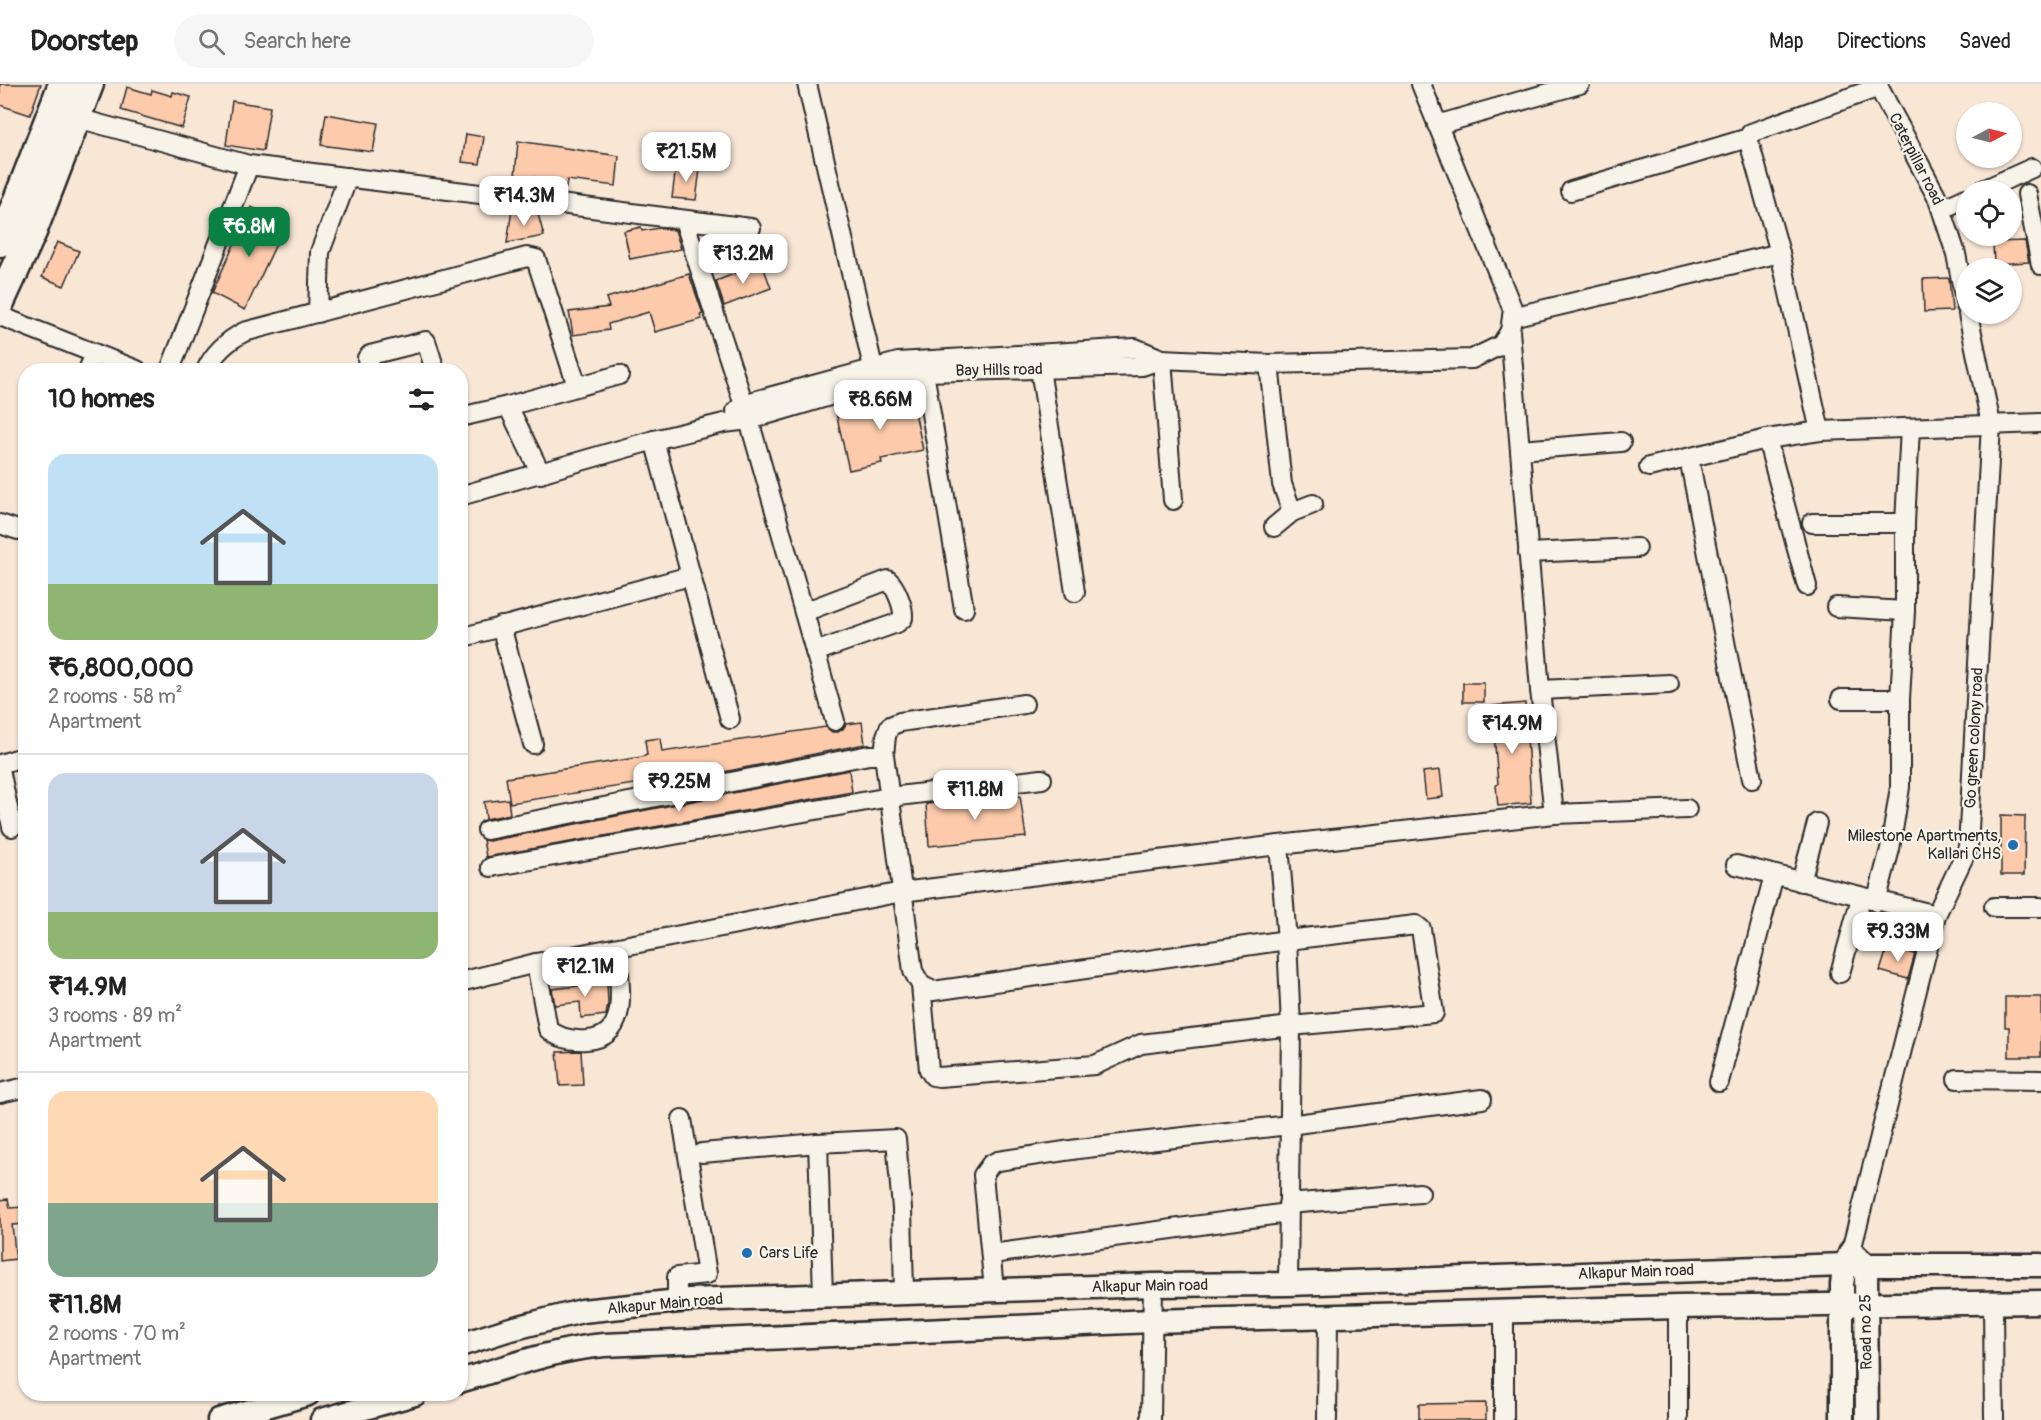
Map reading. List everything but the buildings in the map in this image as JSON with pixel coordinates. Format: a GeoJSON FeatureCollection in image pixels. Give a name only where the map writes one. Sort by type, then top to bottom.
{"type":"FeatureCollection","features":[{"type":"Feature","properties":{"kind":"main road"},"geometry":{"type":"LineString","coordinates":[[0,242],[63,84]]}},
{"type":"Feature","properties":{"kind":"main road"},"geometry":{"type":"LineString","coordinates":[[0,302],[32,232],[89,84]]}},
{"type":"Feature","properties":{"kind":"street"},"geometry":{"type":"LineString","coordinates":[[807,84],[875,375]]}},
{"type":"Feature","properties":{"kind":"street"},"geometry":{"type":"LineString","coordinates":[[1421,84],[1514,310],[1511,324],[1528,554],[1554,814]]}},
{"type":"Feature","properties":{"kind":"street"},"geometry":{"type":"LineString","coordinates":[[1437,125],[1580,84]]}},
{"type":"Feature","properties":{"kind":"street"},"geometry":{"type":"LineString","coordinates":[[1571,191],[1748,138],[1751,133],[1878,85]]}},
{"type":"Feature","properties":{"kind":"street","name":"Caterpillar road"},"geometry":{"type":"LineString","coordinates":[[1878,85],[1938,199],[1957,258]]}},
{"type":"Feature","properties":{"kind":"street"},"geometry":{"type":"LineString","coordinates":[[77,118],[249,165],[752,228]]}},
{"type":"Feature","properties":{"kind":"street"},"geometry":{"type":"LineString","coordinates":[[1748,138],[1780,253],[1820,431]]}},
{"type":"Feature","properties":{"kind":"street"},"geometry":{"type":"LineString","coordinates":[[173,363],[249,165]]}},
{"type":"Feature","properties":{"kind":"street"},"geometry":{"type":"LineString","coordinates":[[2005,180],[2032,168]]}},
{"type":"Feature","properties":{"kind":"street"},"geometry":{"type":"LineString","coordinates":[[318,313],[320,252],[348,177]]}},
{"type":"Feature","properties":{"kind":"street"},"geometry":{"type":"LineString","coordinates":[[2027,194],[2041,265]]}},
{"type":"Feature","properties":{"kind":"street"},"geometry":{"type":"LineString","coordinates":[[1942,209],[1956,203]]}},
{"type":"Feature","properties":{"kind":"street"},"geometry":{"type":"LineString","coordinates":[[684,220],[746,412],[835,722]]}},
{"type":"Feature","properties":{"kind":"street"},"geometry":{"type":"LineString","coordinates":[[1511,324],[1780,253]]}},
{"type":"Feature","properties":{"kind":"street"},"geometry":{"type":"LineString","coordinates":[[209,363],[227,341],[244,332],[527,256],[536,259],[577,386]]}},
{"type":"Feature","properties":{"kind":"street"},"geometry":{"type":"LineString","coordinates":[[0,316],[92,362]]}},
{"type":"Feature","properties":{"kind":"street","name":"Bay Hills road"},"geometry":{"type":"LineString","coordinates":[[875,375],[1142,366],[1162,359],[1269,364],[1472,359],[1501,345],[1511,324]]}},
{"type":"Feature","properties":{"kind":"street"},"geometry":{"type":"LineString","coordinates":[[1970,324],[1991,424]]}},
{"type":"Feature","properties":{"kind":"street"},"geometry":{"type":"LineString","coordinates":[[368,363],[367,358],[370,355],[426,341],[433,363]]}},
{"type":"Feature","properties":{"kind":"street"},"geometry":{"type":"LineString","coordinates":[[468,494],[654,440],[724,423],[746,412],[875,375],[898,362],[1135,348],[1162,359],[1173,500]]}},
{"type":"Feature","properties":{"kind":"street"},"geometry":{"type":"LineString","coordinates":[[1269,364],[1282,484],[1292,512]]}},
{"type":"Feature","properties":{"kind":"street"},"geometry":{"type":"LineString","coordinates":[[1040,369],[1075,592]]}},
{"type":"Feature","properties":{"kind":"street"},"geometry":{"type":"LineString","coordinates":[[924,372],[964,609]]}},
{"type":"Feature","properties":{"kind":"street"},"geometry":{"type":"LineString","coordinates":[[468,415],[619,375]]}},
{"type":"Feature","properties":{"kind":"street"},"geometry":{"type":"LineString","coordinates":[[508,406],[541,474]]}},
{"type":"Feature","properties":{"kind":"street"},"geometry":{"type":"LineString","coordinates":[[1649,467],[1767,439],[1820,431],[2041,423]]}},
{"type":"Feature","properties":{"kind":"street","name":"Go green colony road"},"geometry":{"type":"LineString","coordinates":[[1854,1260],[1936,915],[1968,848],[1991,424]]}},
{"type":"Feature","properties":{"kind":"street"},"geometry":{"type":"LineString","coordinates":[[1840,973],[1890,849],[1900,787],[1900,699],[1910,428]]}},
{"type":"Feature","properties":{"kind":"street"},"geometry":{"type":"LineString","coordinates":[[1767,439],[1807,586]]}},
{"type":"Feature","properties":{"kind":"street"},"geometry":{"type":"LineString","coordinates":[[654,440],[730,720]]}},
{"type":"Feature","properties":{"kind":"street"},"geometry":{"type":"LineString","coordinates":[[1520,450],[1621,442]]}},
{"type":"Feature","properties":{"kind":"street"},"geometry":{"type":"LineString","coordinates":[[1689,458],[1752,779]]}},
{"type":"Feature","properties":{"kind":"street"},"geometry":{"type":"LineString","coordinates":[[1274,527],[1292,512],[1312,504]]}},
{"type":"Feature","properties":{"kind":"street"},"geometry":{"type":"LineString","coordinates":[[1812,523],[1905,523]]}},
{"type":"Feature","properties":{"kind":"street"},"geometry":{"type":"LineString","coordinates":[[0,524],[18,533]]}},
{"type":"Feature","properties":{"kind":"street"},"geometry":{"type":"LineString","coordinates":[[1528,554],[1637,548]]}},
{"type":"Feature","properties":{"kind":"street"},"geometry":{"type":"LineString","coordinates":[[468,636],[690,576]]}},
{"type":"Feature","properties":{"kind":"street"},"geometry":{"type":"LineString","coordinates":[[804,612],[888,580],[904,612],[903,618],[897,623],[815,652]]}},
{"type":"Feature","properties":{"kind":"street"},"geometry":{"type":"LineString","coordinates":[[1836,608],[1905,611]]}},
{"type":"Feature","properties":{"kind":"street"},"geometry":{"type":"LineString","coordinates":[[501,626],[532,744]]}},
{"type":"Feature","properties":{"kind":"street"},"geometry":{"type":"LineString","coordinates":[[1540,690],[1669,684]]}},
{"type":"Feature","properties":{"kind":"street"},"geometry":{"type":"LineString","coordinates":[[1841,699],[1900,699]]}},
{"type":"Feature","properties":{"kind":"street"},"geometry":{"type":"LineString","coordinates":[[921,986],[933,991],[1287,940],[1416,925],[1422,929],[1434,1013],[1291,1026],[1141,1044],[1095,1065],[933,1076],[929,1070],[921,986],[913,972],[884,755],[886,736],[890,726],[900,722],[1024,704]]}},
{"type":"Feature","properties":{"kind":"street"},"geometry":{"type":"LineString","coordinates":[[487,830],[869,755],[884,755]]}},
{"type":"Feature","properties":{"kind":"street"},"geometry":{"type":"LineString","coordinates":[[0,764],[18,758]]}},
{"type":"Feature","properties":{"kind":"street"},"geometry":{"type":"LineString","coordinates":[[0,769],[12,827]]}},
{"type":"Feature","properties":{"kind":"street"},"geometry":{"type":"LineString","coordinates":[[490,867],[890,797],[1042,779]]}},
{"type":"Feature","properties":{"kind":"street"},"geometry":{"type":"LineString","coordinates":[[468,980],[536,963],[902,892],[1279,845],[1554,814],[1687,809]]}},
{"type":"Feature","properties":{"kind":"street"},"geometry":{"type":"LineString","coordinates":[[1801,882],[1817,823]]}},
{"type":"Feature","properties":{"kind":"street"},"geometry":{"type":"LineString","coordinates":[[1279,845],[1291,1026],[1287,1209],[1288,1284]]}},
{"type":"Feature","properties":{"kind":"street"},"geometry":{"type":"LineString","coordinates":[[1736,865],[1936,915]]}},
{"type":"Feature","properties":{"kind":"street"},"geometry":{"type":"LineString","coordinates":[[1719,1082],[1774,875]]}},
{"type":"Feature","properties":{"kind":"street"},"geometry":{"type":"LineString","coordinates":[[1994,907],[2041,907]]}},
{"type":"Feature","properties":{"kind":"street"},"geometry":{"type":"LineString","coordinates":[[536,963],[548,1029],[558,1037],[579,1040],[597,1039],[610,1032],[618,1017],[620,1000],[616,948]]}},
{"type":"Feature","properties":{"kind":"street"},"geometry":{"type":"LineString","coordinates":[[1956,1079],[2041,1080]]}},
{"type":"Feature","properties":{"kind":"street"},"geometry":{"type":"LineString","coordinates":[[0,1093],[18,1089]]}},
{"type":"Feature","properties":{"kind":"street"},"geometry":{"type":"LineString","coordinates":[[994,1290],[983,1175],[991,1164],[998,1161],[1482,1099]]}},
{"type":"Feature","properties":{"kind":"street"},"geometry":{"type":"LineString","coordinates":[[677,1300],[677,1277],[707,1274],[682,1119]]}},
{"type":"Feature","properties":{"kind":"street"},"geometry":{"type":"LineString","coordinates":[[702,1153],[896,1139],[902,1209],[904,1293]]}},
{"type":"Feature","properties":{"kind":"street"},"geometry":{"type":"LineString","coordinates":[[818,1143],[823,1295]]}},
{"type":"Feature","properties":{"kind":"street"},"geometry":{"type":"LineString","coordinates":[[992,1254],[1287,1209],[1419,1193]]}},
{"type":"Feature","properties":{"kind":"street","name":"Alkapur Main road"},"geometry":{"type":"LineString","coordinates":[[468,1342],[582,1311],[677,1300],[1153,1285],[1288,1284],[1854,1260],[2041,1265]]}},
{"type":"Feature","properties":{"kind":"street","name":"Road no 25"},"geometry":{"type":"LineString","coordinates":[[1854,1260],[1865,1303],[1867,1420]]}},
{"type":"Feature","properties":{"kind":"street","name":"Road no 25"},"geometry":{"type":"LineString","coordinates":[[1842,1420],[1842,1306],[1854,1260]]}},
{"type":"Feature","properties":{"kind":"street"},"geometry":{"type":"LineString","coordinates":[[1152,1420],[1153,1285]]}},
{"type":"Feature","properties":{"kind":"street"},"geometry":{"type":"LineString","coordinates":[[1993,1302],[1994,1420]]}},
{"type":"Feature","properties":{"kind":"street"},"geometry":{"type":"LineString","coordinates":[[468,1379],[570,1350],[604,1345],[1152,1321],[1678,1307],[1842,1306],[1865,1303],[2041,1302]]}},
{"type":"Feature","properties":{"kind":"street"},"geometry":{"type":"LineString","coordinates":[[1678,1307],[1678,1420]]}},
{"type":"Feature","properties":{"kind":"street"},"geometry":{"type":"LineString","coordinates":[[1504,1313],[1504,1420]]}},
{"type":"Feature","properties":{"kind":"street"},"geometry":{"type":"LineString","coordinates":[[561,1316],[570,1350]]}},
{"type":"Feature","properties":{"kind":"street"},"geometry":{"type":"LineString","coordinates":[[1327,1420],[1328,1317]]}},
{"type":"Feature","properties":{"kind":"street"},"geometry":{"type":"LineString","coordinates":[[219,1420],[284,1401]]}},
{"type":"Feature","properties":{"kind":"street"},"geometry":{"type":"LineString","coordinates":[[322,1420],[390,1401]]}},
{"type":"Feature","properties":{"kind":"place","name":"Milestone Apartments, Kallari CHS"},"geometry":{"type":"Point","coordinates":[2013,845]}},
{"type":"Feature","properties":{"kind":"place","name":"Cars Life"},"geometry":{"type":"Point","coordinates":[747,1253]}}]}
